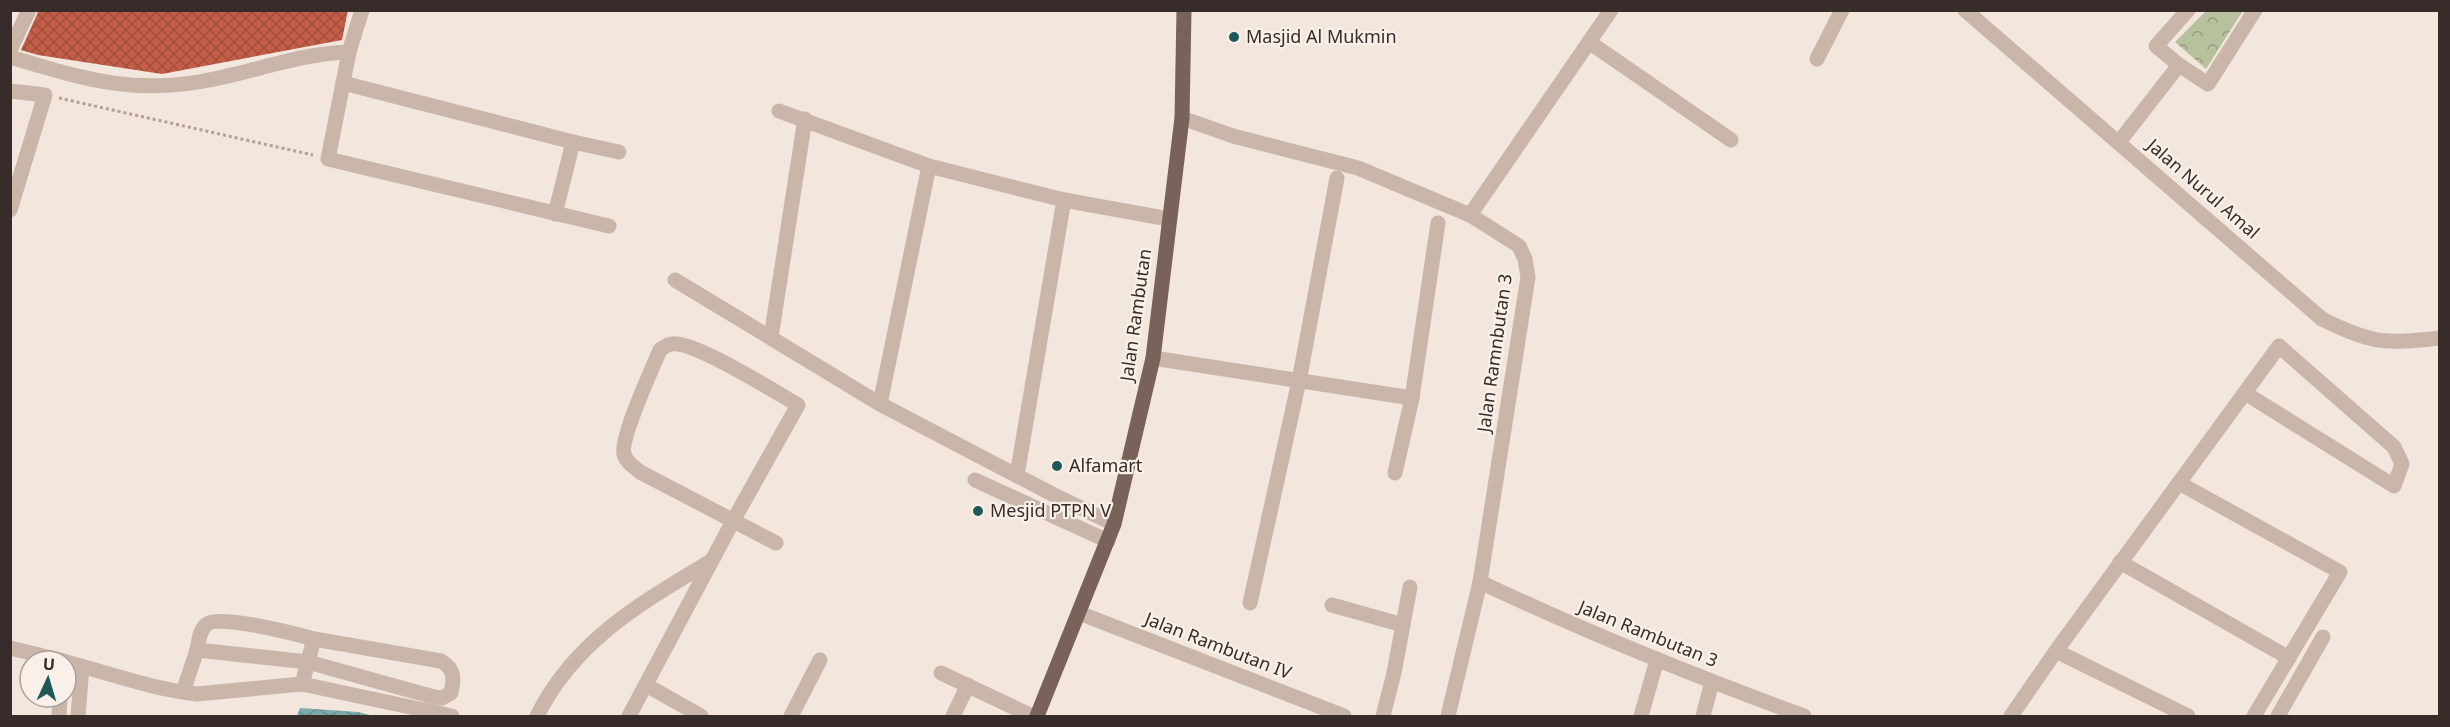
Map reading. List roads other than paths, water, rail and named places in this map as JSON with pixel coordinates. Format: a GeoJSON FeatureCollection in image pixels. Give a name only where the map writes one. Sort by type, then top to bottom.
{"type":"FeatureCollection","features":[{"type":"Feature","properties":{"kind":"main road","name":"Jalan Rambutan"},"geometry":{"type":"LineString","coordinates":[[1034,717],[1114,524],[1153,358],[1182,118],[1184,10]]}},
{"type":"Feature","properties":{"kind":"street"},"geometry":{"type":"LineString","coordinates":[[10,50],[29,10]]}},
{"type":"Feature","properties":{"kind":"street"},"geometry":{"type":"LineString","coordinates":[[362,10],[350,52],[328,159],[609,226]]}},
{"type":"Feature","properties":{"kind":"street"},"geometry":{"type":"LineString","coordinates":[[1470,215],[1611,10]]}},
{"type":"Feature","properties":{"kind":"street"},"geometry":{"type":"LineString","coordinates":[[1817,59],[1842,10]]}},
{"type":"Feature","properties":{"kind":"street","name":"Jalan Nurul Amal"},"geometry":{"type":"LineString","coordinates":[[1965,10],[2322,319],[2370,340],[2392,342],[2439,338]]}},
{"type":"Feature","properties":{"kind":"street"},"geometry":{"type":"LineString","coordinates":[[2188,10],[2156,46],[2208,84],[2254,10]]}},
{"type":"Feature","properties":{"kind":"street"},"geometry":{"type":"LineString","coordinates":[[1588,42],[1731,140]]}},
{"type":"Feature","properties":{"kind":"street"},"geometry":{"type":"LineString","coordinates":[[10,57],[100,81],[149,87],[212,80],[329,52],[350,52]]}},
{"type":"Feature","properties":{"kind":"street"},"geometry":{"type":"LineString","coordinates":[[2119,142],[2179,65]]}},
{"type":"Feature","properties":{"kind":"street"},"geometry":{"type":"LineString","coordinates":[[343,83],[619,153]]}},
{"type":"Feature","properties":{"kind":"street"},"geometry":{"type":"LineString","coordinates":[[10,91],[45,95],[10,210]]}},
{"type":"Feature","properties":{"kind":"street"},"geometry":{"type":"LineString","coordinates":[[779,111],[929,166],[1064,200],[1169,219]]}},
{"type":"Feature","properties":{"kind":"street","name":"Jalan Ramnbutan 3"},"geometry":{"type":"LineString","coordinates":[[1182,118],[1233,136],[1358,168],[1470,215],[1519,246],[1525,259],[1528,277],[1480,582],[1448,717]]}},
{"type":"Feature","properties":{"kind":"street"},"geometry":{"type":"LineString","coordinates":[[771,337],[805,119]]}},
{"type":"Feature","properties":{"kind":"street"},"geometry":{"type":"LineString","coordinates":[[555,214],[573,142]]}},
{"type":"Feature","properties":{"kind":"street"},"geometry":{"type":"LineString","coordinates":[[880,404],[929,166]]}},
{"type":"Feature","properties":{"kind":"street"},"geometry":{"type":"LineString","coordinates":[[1250,603],[1299,381],[1337,178]]}},
{"type":"Feature","properties":{"kind":"street"},"geometry":{"type":"LineString","coordinates":[[1017,475],[1064,200]]}},
{"type":"Feature","properties":{"kind":"street"},"geometry":{"type":"LineString","coordinates":[[1395,473],[1412,398],[1438,223]]}},
{"type":"Feature","properties":{"kind":"street"},"geometry":{"type":"LineString","coordinates":[[675,280],[880,404],[1114,524]]}},
{"type":"Feature","properties":{"kind":"street"},"geometry":{"type":"LineString","coordinates":[[629,717],[733,522],[798,405],[724,362],[687,347],[673,344],[660,350],[627,434],[624,454],[640,472],[733,522],[776,543]]}},
{"type":"Feature","properties":{"kind":"street"},"geometry":{"type":"LineString","coordinates":[[2011,717],[2120,562],[2279,346],[2394,447],[2402,464],[2394,486],[2245,393]]}},
{"type":"Feature","properties":{"kind":"street"},"geometry":{"type":"LineString","coordinates":[[1153,358],[1412,398]]}},
{"type":"Feature","properties":{"kind":"street"},"geometry":{"type":"LineString","coordinates":[[975,480],[1108,542]]}},
{"type":"Feature","properties":{"kind":"street"},"geometry":{"type":"LineString","coordinates":[[2179,483],[2340,572],[2254,717]]}},
{"type":"Feature","properties":{"kind":"street"},"geometry":{"type":"LineString","coordinates":[[537,717],[583,650],[637,606],[712,561]]}},
{"type":"Feature","properties":{"kind":"street"},"geometry":{"type":"LineString","coordinates":[[2120,562],[2289,657]]}},
{"type":"Feature","properties":{"kind":"street","name":"Jalan Rambutan 3"},"geometry":{"type":"LineString","coordinates":[[1480,582],[1551,616],[1804,717]]}},
{"type":"Feature","properties":{"kind":"street"},"geometry":{"type":"LineString","coordinates":[[1383,717],[1410,587]]}},
{"type":"Feature","properties":{"kind":"street"},"geometry":{"type":"LineString","coordinates":[[1332,605],[1403,625]]}},
{"type":"Feature","properties":{"kind":"street","name":"Jalan Rambutan IV"},"geometry":{"type":"LineString","coordinates":[[1079,613],[1344,717]]}},
{"type":"Feature","properties":{"kind":"street"},"geometry":{"type":"LineString","coordinates":[[183,692],[197,650],[201,629],[209,622],[219,620],[441,662],[450,666],[454,675],[451,693],[442,698],[308,662],[197,650]]}},
{"type":"Feature","properties":{"kind":"street"},"geometry":{"type":"LineString","coordinates":[[2278,717],[2323,637]]}},
{"type":"Feature","properties":{"kind":"street"},"geometry":{"type":"LineString","coordinates":[[303,684],[314,639]]}},
{"type":"Feature","properties":{"kind":"street"},"geometry":{"type":"LineString","coordinates":[[2056,651],[2188,717]]}},
{"type":"Feature","properties":{"kind":"street"},"geometry":{"type":"LineString","coordinates":[[791,717],[820,660]]}},
{"type":"Feature","properties":{"kind":"street"},"geometry":{"type":"LineString","coordinates":[[1641,717],[1658,660]]}},
{"type":"Feature","properties":{"kind":"street"},"geometry":{"type":"LineString","coordinates":[[78,665],[144,684],[197,694],[303,684],[452,717]]}},
{"type":"Feature","properties":{"kind":"street"},"geometry":{"type":"LineString","coordinates":[[78,717],[82,666]]}},
{"type":"Feature","properties":{"kind":"street"},"geometry":{"type":"LineString","coordinates":[[941,673],[1034,717]]}},
{"type":"Feature","properties":{"kind":"street"},"geometry":{"type":"LineString","coordinates":[[1703,717],[1712,682]]}},
{"type":"Feature","properties":{"kind":"street"},"geometry":{"type":"LineString","coordinates":[[646,685],[701,717]]}},
{"type":"Feature","properties":{"kind":"street"},"geometry":{"type":"LineString","coordinates":[[953,717],[968,685]]}},
{"type":"Feature","properties":{"kind":"water"},"geometry":{"type":"Polygon","coordinates":[[[300,708],[358,712],[374,716],[297,716],[300,708]]]}},
{"type":"Feature","properties":{"kind":"place","name":"Masjid Al Mukmin"},"geometry":{"type":"Point","coordinates":[1234,37]}},
{"type":"Feature","properties":{"kind":"place","name":"Alfamart"},"geometry":{"type":"Point","coordinates":[1057,466]}},
{"type":"Feature","properties":{"kind":"place","name":"Mesjid PTPN V"},"geometry":{"type":"Point","coordinates":[978,511]}}]}
